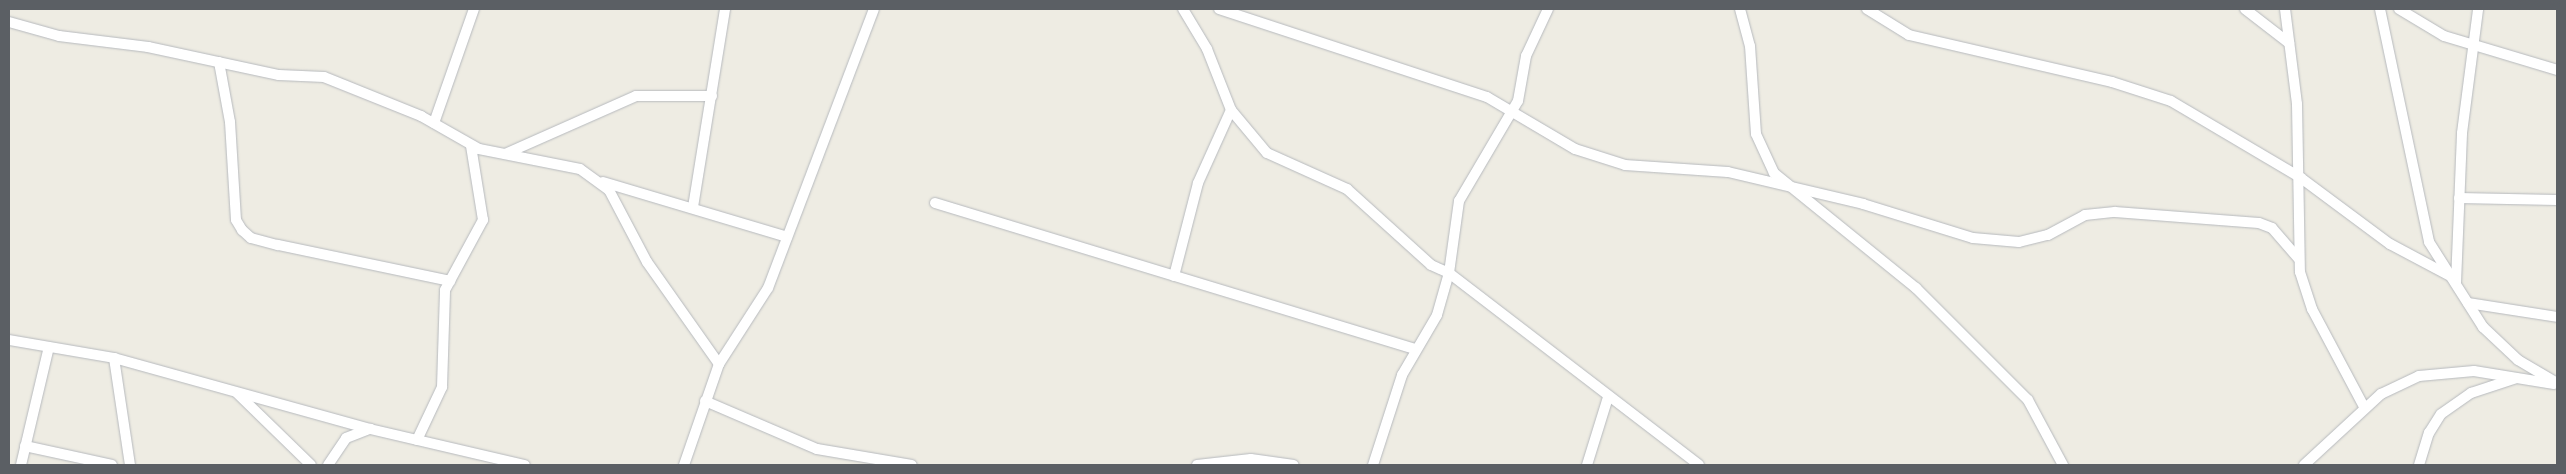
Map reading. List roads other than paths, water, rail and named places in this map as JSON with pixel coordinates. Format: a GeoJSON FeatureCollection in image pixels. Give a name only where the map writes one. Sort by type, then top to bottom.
{"type":"FeatureCollection","features":[{"type":"Feature","properties":{"kind":"street"},"geometry":{"type":"LineString","coordinates":[[434,123],[474,9]]}},
{"type":"Feature","properties":{"kind":"street"},"geometry":{"type":"LineString","coordinates":[[693,207],[725,9]]}},
{"type":"Feature","properties":{"kind":"street"},"geometry":{"type":"LineString","coordinates":[[684,465],[719,364],[763,298],[874,9]]}},
{"type":"Feature","properties":{"kind":"street"},"geometry":{"type":"LineString","coordinates":[[1183,9],[1207,49],[1231,110],[1267,153],[1347,190],[1431,265],[1449,273],[1699,465]]}},
{"type":"Feature","properties":{"kind":"street"},"geometry":{"type":"LineString","coordinates":[[1219,9],[1487,97],[1575,149],[1625,165],[1728,172],[1863,204],[1973,238],[2019,242],[2048,235],[2085,214],[2108,213],[2259,223],[2272,228],[2298,258]]}},
{"type":"Feature","properties":{"kind":"street"},"geometry":{"type":"LineString","coordinates":[[1373,465],[1396,390],[1415,349],[1437,315],[1449,273],[1459,200],[1512,112],[1524,83],[1526,56],[1548,9]]}},
{"type":"Feature","properties":{"kind":"street"},"geometry":{"type":"LineString","coordinates":[[1740,9],[1750,46],[1756,134],[1774,172],[1916,288],[2028,400],[2063,465]]}},
{"type":"Feature","properties":{"kind":"street"},"geometry":{"type":"LineString","coordinates":[[1867,9],[1910,35],[2159,96],[2300,178],[2390,244],[2454,280]]}},
{"type":"Feature","properties":{"kind":"street"},"geometry":{"type":"LineString","coordinates":[[2245,9],[2289,43]]}},
{"type":"Feature","properties":{"kind":"street"},"geometry":{"type":"LineString","coordinates":[[2285,9],[2300,178],[2298,258],[2312,309],[2364,407]]}},
{"type":"Feature","properties":{"kind":"street"},"geometry":{"type":"LineString","coordinates":[[2380,9],[2422,221],[2468,303],[2498,343],[2557,384]]}},
{"type":"Feature","properties":{"kind":"street"},"geometry":{"type":"LineString","coordinates":[[2399,9],[2431,30],[2470,46],[2557,70]]}},
{"type":"Feature","properties":{"kind":"street"},"geometry":{"type":"LineString","coordinates":[[2454,280],[2470,46],[2478,9]]}},
{"type":"Feature","properties":{"kind":"street"},"geometry":{"type":"LineString","coordinates":[[9,22],[59,36],[219,62],[279,75],[324,77],[434,123],[471,146],[567,165],[603,182],[693,207],[787,237]]}},
{"type":"Feature","properties":{"kind":"street"},"geometry":{"type":"LineString","coordinates":[[219,62],[230,122],[236,220],[242,230],[251,238],[278,245],[450,281]]}},
{"type":"Feature","properties":{"kind":"street"},"geometry":{"type":"LineString","coordinates":[[505,154],[636,96],[712,96]]}},
{"type":"Feature","properties":{"kind":"street"},"geometry":{"type":"LineString","coordinates":[[1174,276],[1189,210],[1231,110]]}},
{"type":"Feature","properties":{"kind":"street"},"geometry":{"type":"LineString","coordinates":[[417,440],[442,386],[441,323],[450,281],[482,220],[471,146]]}},
{"type":"Feature","properties":{"kind":"street"},"geometry":{"type":"LineString","coordinates":[[603,182],[643,256],[719,364]]}},
{"type":"Feature","properties":{"kind":"street"},"geometry":{"type":"LineString","coordinates":[[2459,198],[2557,200]]}},
{"type":"Feature","properties":{"kind":"street"},"geometry":{"type":"LineString","coordinates":[[935,202],[1415,349]]}},
{"type":"Feature","properties":{"kind":"street"},"geometry":{"type":"LineString","coordinates":[[2468,303],[2557,316]]}},
{"type":"Feature","properties":{"kind":"street"},"geometry":{"type":"LineString","coordinates":[[9,340],[114,358],[370,429],[525,465]]}},
{"type":"Feature","properties":{"kind":"street"},"geometry":{"type":"LineString","coordinates":[[21,465],[49,347]]}},
{"type":"Feature","properties":{"kind":"street"},"geometry":{"type":"LineString","coordinates":[[114,358],[130,465]]}},
{"type":"Feature","properties":{"kind":"street"},"geometry":{"type":"LineString","coordinates":[[2304,465],[2364,407],[2400,383],[2438,371],[2518,378],[2557,384]]}},
{"type":"Feature","properties":{"kind":"street"},"geometry":{"type":"LineString","coordinates":[[2420,465],[2428,433],[2441,414],[2472,393],[2518,378]]}},
{"type":"Feature","properties":{"kind":"street"},"geometry":{"type":"LineString","coordinates":[[232,390],[311,465]]}},
{"type":"Feature","properties":{"kind":"street"},"geometry":{"type":"LineString","coordinates":[[1587,465],[1608,397]]}},
{"type":"Feature","properties":{"kind":"street"},"geometry":{"type":"LineString","coordinates":[[705,401],[817,449],[912,465]]}},
{"type":"Feature","properties":{"kind":"street"},"geometry":{"type":"LineString","coordinates":[[328,465],[346,438],[370,429]]}},
{"type":"Feature","properties":{"kind":"street"},"geometry":{"type":"LineString","coordinates":[[25,446],[112,465]]}},
{"type":"Feature","properties":{"kind":"street"},"geometry":{"type":"LineString","coordinates":[[1197,465],[1251,459],[1294,465]]}}]}
